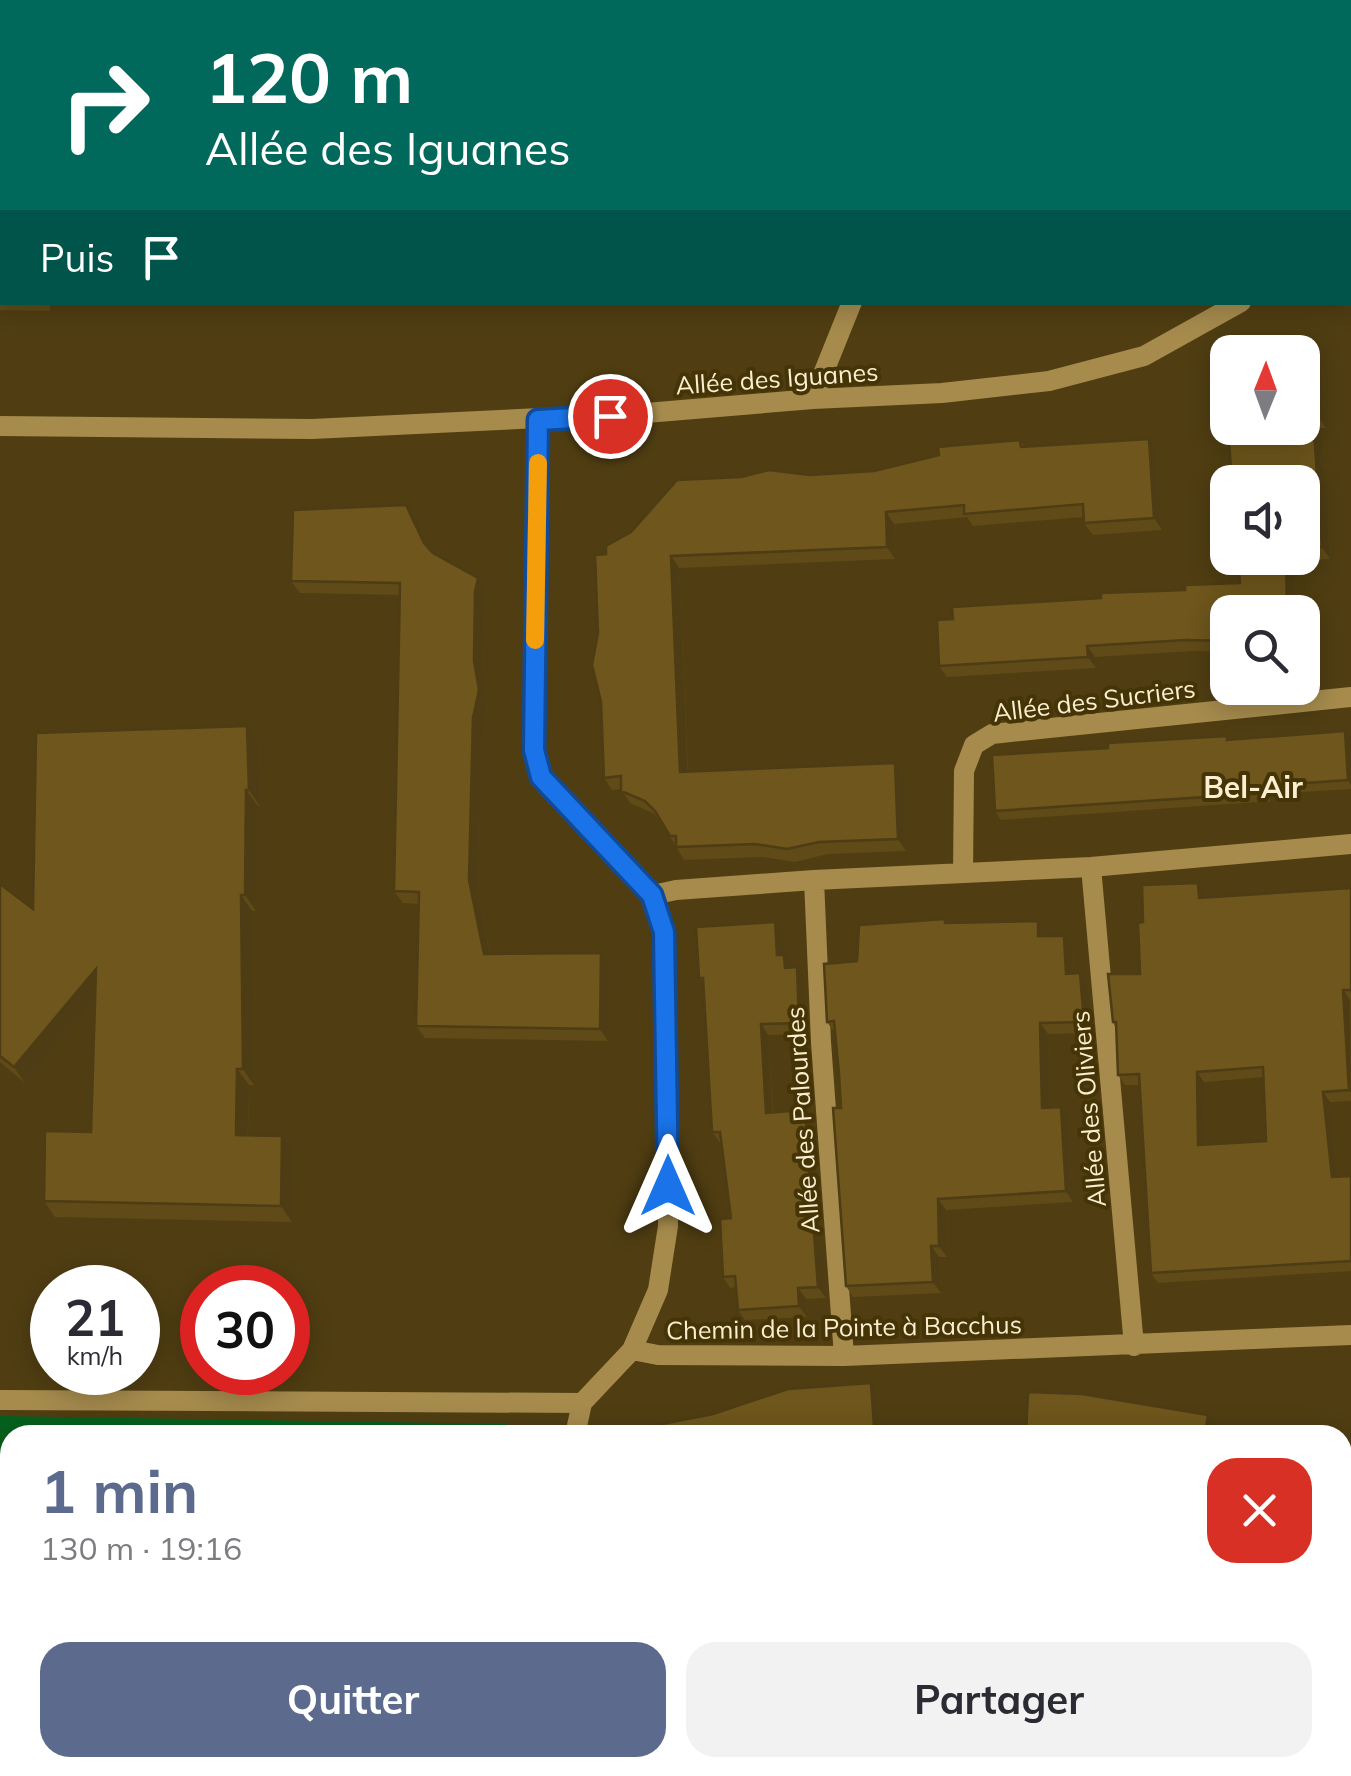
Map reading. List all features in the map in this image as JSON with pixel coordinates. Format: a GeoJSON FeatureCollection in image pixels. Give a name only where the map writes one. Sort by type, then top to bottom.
{"type":"FeatureCollection","features":[{"type":"Feature","properties":{"kind":"street"},"geometry":{"type":"LineString","coordinates":[[813,399],[851,305]]}},
{"type":"Feature","properties":{"kind":"street","name":"Allée des Iguanes"},"geometry":{"type":"LineString","coordinates":[[0,426],[312,429],[538,420],[942,392],[1049,381],[1144,356],[1236,305]]}},
{"type":"Feature","properties":{"kind":"street"},"geometry":{"type":"LineString","coordinates":[[538,420],[534,750],[541,777],[652,895],[664,932],[668,1226],[658,1290],[632,1350]]}},
{"type":"Feature","properties":{"kind":"street","name":"Allée des Sucriers"},"geometry":{"type":"LineString","coordinates":[[963,873],[964,771],[974,745],[992,734],[1351,696]]}},
{"type":"Feature","properties":{"kind":"street"},"geometry":{"type":"LineString","coordinates":[[652,895],[814,880],[1091,867],[1351,844]]}},
{"type":"Feature","properties":{"kind":"street","name":"Allée des Oliviers"},"geometry":{"type":"LineString","coordinates":[[1091,867],[1134,1346]]}},
{"type":"Feature","properties":{"kind":"street","name":"Allée des Palourdes"},"geometry":{"type":"LineString","coordinates":[[814,880],[820,1042],[844,1356]]}},
{"type":"Feature","properties":{"kind":"street","name":"Chemin de la Pointe à Bacchus"},"geometry":{"type":"LineString","coordinates":[[582,1403],[632,1350],[658,1355],[844,1356],[1351,1335]]}},
{"type":"Feature","properties":{"kind":"street"},"geometry":{"type":"LineString","coordinates":[[0,1400],[582,1403],[577,1425]]}},
{"type":"Feature","properties":{"kind":"green space"},"geometry":{"type":"Polygon","coordinates":[[[0,1416],[507,1425],[0,1425],[0,1416]]]}},
{"type":"Feature","properties":{"kind":"building"},"geometry":{"type":"Polygon","coordinates":[[[1149,439],[1154,518],[1084,523],[1083,504],[964,514],[964,505],[886,512],[887,547],[671,556],[680,772],[895,763],[898,839],[819,842],[787,849],[755,844],[676,847],[676,836],[670,836],[655,811],[645,801],[621,791],[621,776],[604,778],[601,702],[592,665],[598,633],[595,555],[606,554],[606,546],[631,532],[677,480],[741,477],[769,470],[810,475],[874,471],[939,455],[938,447],[959,445],[1020,440],[1021,447],[1149,439]]]}},
{"type":"Feature","properties":{"kind":"building"},"geometry":{"type":"Polygon","coordinates":[[[1229,445],[1315,445],[1316,465],[1231,465],[1229,445]]]}},
{"type":"Feature","properties":{"kind":"building"},"geometry":{"type":"Polygon","coordinates":[[[406,505],[433,553],[478,578],[474,661],[479,690],[473,718],[469,880],[484,954],[601,953],[600,1029],[416,1026],[419,892],[394,891],[400,583],[291,581],[293,510],[406,505]]]}},
{"type":"Feature","properties":{"kind":"building"},"geometry":{"type":"Polygon","coordinates":[[[1239,575],[1286,575],[1287,595],[1210,595],[1210,641],[1087,646],[1088,657],[939,666],[937,620],[953,619],[952,607],[1101,598],[1101,593],[1185,590],[1185,585],[1240,583],[1239,575]]]}},
{"type":"Feature","properties":{"kind":"building"},"geometry":{"type":"Polygon","coordinates":[[[247,726],[249,790],[245,895],[241,895],[243,1069],[237,1069],[236,1135],[282,1136],[281,1206],[44,1201],[45,1131],[91,1132],[96,969],[14,1067],[0,1056],[0,884],[33,909],[36,733],[247,726]]]}},
{"type":"Feature","properties":{"kind":"building"},"geometry":{"type":"Polygon","coordinates":[[[1345,731],[1348,780],[1264,786],[1265,793],[995,811],[992,755],[1108,748],[1108,743],[1227,736],[1227,740],[1345,731]]]}},
{"type":"Feature","properties":{"kind":"building"},"geometry":{"type":"Polygon","coordinates":[[[1198,883],[1199,898],[1351,888],[1351,990],[1343,990],[1349,1090],[1323,1092],[1332,1177],[1351,1176],[1351,1261],[1151,1273],[1139,1074],[1118,1075],[1116,1022],[1108,974],[1140,974],[1138,923],[1143,922],[1142,885],[1198,883]],[[1263,1067],[1197,1072],[1198,1145],[1266,1141],[1263,1067]]]}},
{"type":"Feature","properties":{"kind":"building"},"geometry":{"type":"Polygon","coordinates":[[[945,919],[945,923],[1038,921],[1038,936],[1064,936],[1066,974],[1080,973],[1084,1022],[1040,1023],[1042,1108],[1061,1107],[1066,1191],[938,1199],[939,1246],[931,1246],[933,1282],[846,1286],[833,1108],[841,1108],[839,1074],[834,1021],[827,1022],[824,964],[857,961],[859,925],[945,919]]]}},
{"type":"Feature","properties":{"kind":"building"},"geometry":{"type":"Polygon","coordinates":[[[775,922],[777,955],[784,955],[785,968],[797,967],[799,1023],[761,1024],[766,1113],[805,1110],[818,1287],[798,1288],[799,1306],[738,1310],[735,1276],[723,1277],[720,1219],[731,1218],[720,1132],[712,1132],[703,978],[699,978],[696,927],[775,922]]]}},
{"type":"Feature","properties":{"kind":"building"},"geometry":{"type":"Polygon","coordinates":[[[871,1383],[874,1425],[657,1425],[713,1414],[788,1389],[871,1383]]]}},
{"type":"Feature","properties":{"kind":"building"},"geometry":{"type":"Polygon","coordinates":[[[1028,1392],[1082,1394],[1208,1415],[1206,1425],[1026,1425],[1028,1392]]]}},
{"type":"Feature","properties":{"kind":"slow traffic"},"geometry":{"type":"LineString","coordinates":[[535,640],[538,463]]}},
{"type":"Feature","properties":{"kind":"district","name":"Bel-Air"},"geometry":{"type":"Point","coordinates":[1253,787]}},
{"type":"Feature","properties":{"kind":"route"},"geometry":{"type":"LineString","coordinates":[[610,416],[538,420],[534,750],[541,777],[633,870],[652,895],[664,932],[668,1186]]}}]}
